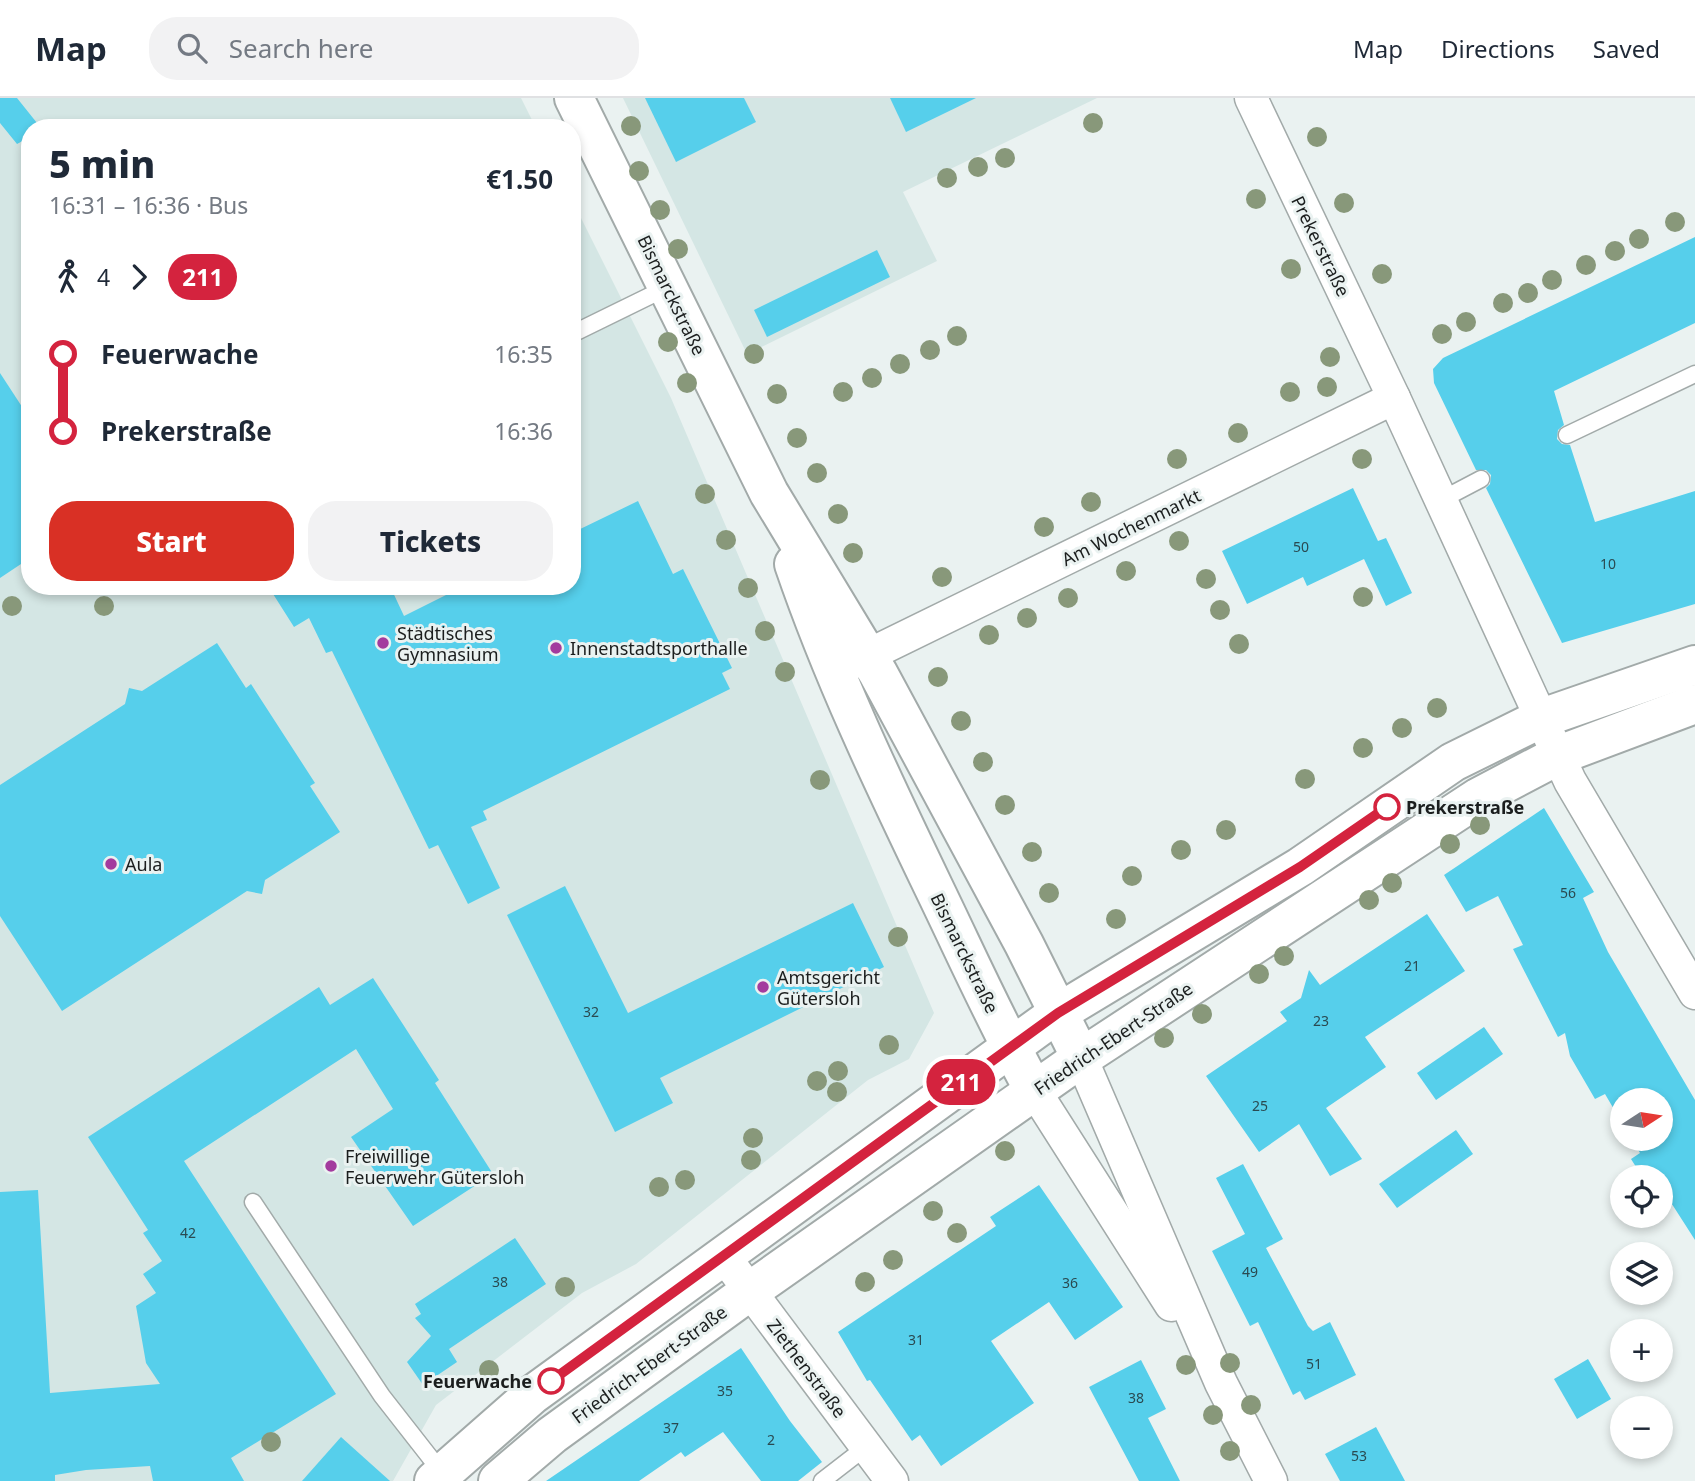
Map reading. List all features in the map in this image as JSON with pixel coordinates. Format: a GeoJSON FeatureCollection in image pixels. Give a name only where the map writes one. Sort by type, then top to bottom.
{"type":"FeatureCollection","features":[{"type":"Feature","properties":{"kind":"main road","name":"Bismarckstraße"},"geometry":{"type":"LineString","coordinates":[[574,98],[769,493],[819,636],[851,663],[1024,944],[1081,1058]]}},
{"type":"Feature","properties":{"kind":"main road","name":"Bismarckstraße"},"geometry":{"type":"LineString","coordinates":[[851,663],[900,817],[1010,1047],[1034,1090]]}},
{"type":"Feature","properties":{"kind":"main road"},"geometry":{"type":"LineString","coordinates":[[441,1478],[532,1395],[1058,1013],[1300,867],[1453,762],[1542,718],[1695,665]]}},
{"type":"Feature","properties":{"kind":"main road","name":"Friedrich-Ebert-Straße"},"geometry":{"type":"LineString","coordinates":[[498,1481],[552,1435],[1034,1090],[1479,797],[1559,755],[1695,704]]}},
{"type":"Feature","properties":{"kind":"street","name":"Prekerstraße"},"geometry":{"type":"LineString","coordinates":[[1251,98],[1575,790],[1695,993]]}},
{"type":"Feature","properties":{"kind":"street","name":"Am Wochenmarkt"},"geometry":{"type":"LineString","coordinates":[[851,663],[1399,410]]}},
{"type":"Feature","properties":{"kind":"street","name":"Bismarckstraße"},"geometry":{"type":"LineString","coordinates":[[1081,1058],[1221,1383],[1271,1481]]}},
{"type":"Feature","properties":{"kind":"street","name":"Bismarckstraße"},"geometry":{"type":"LineString","coordinates":[[1034,1090],[1221,1383]]}},
{"type":"Feature","properties":{"kind":"street","name":"Ziethenstraße"},"geometry":{"type":"LineString","coordinates":[[723,1255],[892,1481]]}},
{"type":"Feature","properties":{"kind":"lane"},"geometry":{"type":"LineString","coordinates":[[581,330],[668,288]]}},
{"type":"Feature","properties":{"kind":"lane"},"geometry":{"type":"LineString","coordinates":[[1567,435],[1695,374]]}},
{"type":"Feature","properties":{"kind":"lane"},"geometry":{"type":"LineString","coordinates":[[1441,499],[1481,479]]}},
{"type":"Feature","properties":{"kind":"lane"},"geometry":{"type":"LineString","coordinates":[[253,1202],[441,1478]]}},
{"type":"Feature","properties":{"kind":"lane"},"geometry":{"type":"LineString","coordinates":[[822,1481],[866,1447]]}},
{"type":"Feature","properties":{"kind":"shaded area"},"geometry":{"type":"Polygon","coordinates":[[[0,98],[521,98],[532,119],[21,119],[21,595],[581,595],[581,218],[671,398],[934,1013],[909,1059],[868,1080],[636,1264],[582,1293],[436,1405],[393,1481],[0,1481],[0,98]]]}},
{"type":"Feature","properties":{"kind":"shaded area"},"geometry":{"type":"Polygon","coordinates":[[[623,98],[1097,98],[903,192],[937,261],[747,354],[623,98]]]}},
{"type":"Feature","properties":{"kind":"building"},"geometry":{"type":"Polygon","coordinates":[[[0,98],[17,98],[34,119],[21,119],[21,142],[17,144],[0,123],[0,98]]]}},
{"type":"Feature","properties":{"kind":"building"},"geometry":{"type":"Polygon","coordinates":[[[645,98],[744,98],[756,122],[676,162],[645,98]]]}},
{"type":"Feature","properties":{"kind":"building"},"geometry":{"type":"Polygon","coordinates":[[[890,98],[976,98],[906,132],[890,98]]]}},
{"type":"Feature","properties":{"kind":"building"},"geometry":{"type":"Polygon","coordinates":[[[1695,237],[1695,323],[1554,391],[1564,425],[1558,430],[1557,439],[1562,444],[1570,445],[1595,522],[1695,491],[1695,604],[1562,643],[1486,488],[1490,484],[1491,475],[1486,470],[1476,470],[1434,383],[1433,369],[1443,358],[1695,237]]]}},
{"type":"Feature","properties":{"kind":"building"},"geometry":{"type":"Polygon","coordinates":[[[877,250],[890,277],[767,337],[754,310],[877,250]]]}},
{"type":"Feature","properties":{"kind":"building"},"geometry":{"type":"Polygon","coordinates":[[[0,373],[21,405],[21,564],[0,578],[0,373]]]}},
{"type":"Feature","properties":{"kind":"building"},"geometry":{"type":"Polygon","coordinates":[[[1353,488],[1378,541],[1386,538],[1412,593],[1386,606],[1364,559],[1307,586],[1303,577],[1247,604],[1222,551],[1353,488]]]}},
{"type":"Feature","properties":{"kind":"building","name":"Innenstadtsporthalle"},"geometry":{"type":"Polygon","coordinates":[[[638,501],[673,574],[683,569],[732,668],[722,673],[730,689],[483,811],[487,820],[471,827],[500,888],[468,904],[438,845],[429,849],[332,651],[326,653],[309,618],[294,627],[274,595],[394,595],[404,616],[446,595],[581,595],[581,529],[638,501]]]}},
{"type":"Feature","properties":{"kind":"building","name":"Aula"},"geometry":{"type":"Polygon","coordinates":[[[217,643],[246,688],[251,684],[315,783],[310,786],[340,832],[265,880],[262,894],[247,891],[62,1011],[0,916],[0,785],[125,704],[129,688],[142,691],[217,643]]]}},
{"type":"Feature","properties":{"kind":"building"},"geometry":{"type":"Polygon","coordinates":[[[1544,808],[1594,892],[1583,898],[1608,952],[1695,1100],[1695,1240],[1673,1206],[1673,1165],[1635,1165],[1631,1159],[1639,1152],[1673,1152],[1673,1088],[1610,1088],[1610,1103],[1605,1094],[1595,1099],[1570,1056],[1565,1033],[1558,1037],[1513,949],[1523,945],[1498,896],[1466,912],[1444,875],[1544,808]]]}},
{"type":"Feature","properties":{"kind":"building"},"geometry":{"type":"Polygon","coordinates":[[[565,886],[628,1013],[853,903],[884,967],[660,1078],[673,1103],[615,1132],[507,915],[565,886]]]}},
{"type":"Feature","properties":{"kind":"building"},"geometry":{"type":"Polygon","coordinates":[[[1427,914],[1465,971],[1365,1037],[1386,1067],[1326,1108],[1362,1159],[1330,1176],[1299,1124],[1259,1152],[1206,1076],[1287,1021],[1280,1012],[1301,998],[1309,970],[1320,985],[1427,914]]]}},
{"type":"Feature","properties":{"kind":"building"},"geometry":{"type":"Polygon","coordinates":[[[373,978],[439,1080],[435,1083],[493,1174],[413,1226],[351,1137],[393,1109],[356,1049],[184,1161],[336,1394],[231,1458],[244,1481],[153,1481],[150,1466],[86,1470],[55,1475],[55,1481],[0,1481],[0,1192],[38,1190],[50,1393],[160,1384],[146,1363],[136,1306],[156,1293],[143,1274],[162,1261],[143,1233],[148,1230],[88,1137],[319,987],[330,1005],[373,978]]]}},
{"type":"Feature","properties":{"kind":"building"},"geometry":{"type":"Polygon","coordinates":[[[1484,1027],[1503,1054],[1436,1100],[1417,1073],[1484,1027]]]}},
{"type":"Feature","properties":{"kind":"building"},"geometry":{"type":"Polygon","coordinates":[[[1456,1130],[1473,1154],[1397,1208],[1379,1184],[1456,1130]]]}},
{"type":"Feature","properties":{"kind":"building"},"geometry":{"type":"Polygon","coordinates":[[[1243,1164],[1283,1239],[1266,1248],[1308,1326],[1313,1331],[1330,1322],[1356,1375],[1305,1400],[1300,1391],[1293,1395],[1258,1322],[1250,1326],[1212,1251],[1245,1234],[1216,1178],[1243,1164]]]}},
{"type":"Feature","properties":{"kind":"building"},"geometry":{"type":"Polygon","coordinates":[[[1039,1185],[1123,1307],[1075,1340],[1049,1302],[991,1341],[1034,1403],[941,1466],[920,1435],[912,1441],[870,1380],[867,1381],[838,1332],[996,1226],[990,1217],[1039,1185]]]}},
{"type":"Feature","properties":{"kind":"building"},"geometry":{"type":"Polygon","coordinates":[[[515,1238],[546,1284],[449,1349],[457,1362],[423,1385],[407,1362],[431,1336],[415,1318],[421,1314],[415,1304],[515,1238]]]}},
{"type":"Feature","properties":{"kind":"building"},"geometry":{"type":"Polygon","coordinates":[[[741,1348],[790,1421],[822,1462],[798,1481],[761,1481],[723,1432],[685,1457],[681,1452],[639,1481],[546,1481],[741,1348]]]}},
{"type":"Feature","properties":{"kind":"building"},"geometry":{"type":"Polygon","coordinates":[[[1588,1359],[1610,1400],[1577,1419],[1554,1379],[1588,1359]]]}},
{"type":"Feature","properties":{"kind":"building"},"geometry":{"type":"Polygon","coordinates":[[[1141,1360],[1166,1409],[1148,1418],[1180,1481],[1139,1481],[1089,1387],[1141,1360]]]}},
{"type":"Feature","properties":{"kind":"building"},"geometry":{"type":"Polygon","coordinates":[[[1376,1427],[1405,1481],[1340,1481],[1325,1454],[1376,1427]]]}},
{"type":"Feature","properties":{"kind":"building"},"geometry":{"type":"Polygon","coordinates":[[[341,1437],[390,1481],[302,1481],[341,1437]]]}},
{"type":"Feature","properties":{"kind":"bus line","name":"211"},"geometry":{"type":"LineString","coordinates":[[551,1381],[1058,1013],[1300,867],[1387,807]]}},
{"type":"Feature","properties":{"kind":"place","name":"Städtisches Gymnasium"},"geometry":{"type":"Point","coordinates":[383,643]}},
{"type":"Feature","properties":{"kind":"place","name":"Innenstadtsporthalle"},"geometry":{"type":"Point","coordinates":[556,648]}},
{"type":"Feature","properties":{"kind":"place","name":"Prekerstraße"},"geometry":{"type":"Point","coordinates":[1387,807]}},
{"type":"Feature","properties":{"kind":"place","name":"Aula"},"geometry":{"type":"Point","coordinates":[111,864]}},
{"type":"Feature","properties":{"kind":"place","name":"Amtsgericht Gütersloh"},"geometry":{"type":"Point","coordinates":[763,987]}},
{"type":"Feature","properties":{"kind":"place","name":"Freiwillige Feuerwehr Gütersloh"},"geometry":{"type":"Point","coordinates":[331,1166]}},
{"type":"Feature","properties":{"kind":"place","name":"Feuerwache"},"geometry":{"type":"Point","coordinates":[551,1381]}}]}
